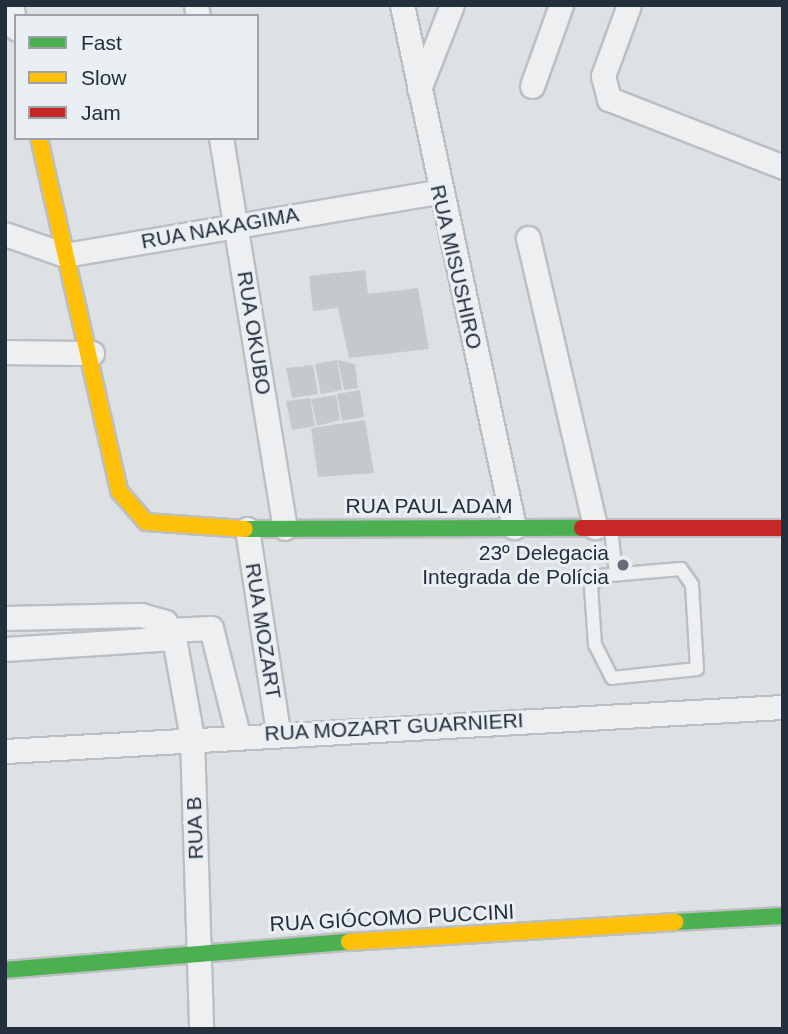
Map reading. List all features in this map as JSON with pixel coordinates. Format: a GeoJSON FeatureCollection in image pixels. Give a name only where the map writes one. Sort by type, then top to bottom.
{"type":"FeatureCollection","features":[{"type":"Feature","properties":{"kind":"street","name":"RUA MISUSHIRO"},"geometry":{"type":"LineString","coordinates":[[402,5],[438,192],[514,527]]}},
{"type":"Feature","properties":{"kind":"street"},"geometry":{"type":"LineString","coordinates":[[419,89],[452,5]]}},
{"type":"Feature","properties":{"kind":"street"},"geometry":{"type":"LineString","coordinates":[[532,86],[561,5]]}},
{"type":"Feature","properties":{"kind":"street"},"geometry":{"type":"LineString","coordinates":[[629,5],[603,76],[610,99],[783,167]]}},
{"type":"Feature","properties":{"kind":"street","name":"RUA PAUL ADAM"},"geometry":{"type":"LineString","coordinates":[[39,140],[65,255],[92,353],[112,464],[129,509],[146,522],[247,528],[783,528]]}},
{"type":"Feature","properties":{"kind":"street","name":"RUA OKUBO"},"geometry":{"type":"LineString","coordinates":[[221,140],[285,527]]}},
{"type":"Feature","properties":{"kind":"street","name":"RUA NAKAGIMA"},"geometry":{"type":"LineString","coordinates":[[5,234],[65,255],[438,192]]}},
{"type":"Feature","properties":{"kind":"street"},"geometry":{"type":"LineString","coordinates":[[528,238],[603,527]]}},
{"type":"Feature","properties":{"kind":"street"},"geometry":{"type":"LineString","coordinates":[[5,352],[92,353]]}},
{"type":"Feature","properties":{"kind":"street","name":"RUA MOZART"},"geometry":{"type":"LineString","coordinates":[[247,528],[278,733]]}},
{"type":"Feature","properties":{"kind":"street"},"geometry":{"type":"LineString","coordinates":[[5,618],[141,615],[165,622],[171,634]]}},
{"type":"Feature","properties":{"kind":"street"},"geometry":{"type":"LineString","coordinates":[[5,649],[211,628],[238,735]]}},
{"type":"Feature","properties":{"kind":"street","name":"RUA B"},"geometry":{"type":"LineString","coordinates":[[171,634],[192,738],[201,1029]]}},
{"type":"Feature","properties":{"kind":"street","name":"RUA MOZART GUARNIERI"},"geometry":{"type":"LineString","coordinates":[[5,751],[238,735],[783,707]]}},
{"type":"Feature","properties":{"kind":"street","name":"RUA GIÓCOMO PUCCINI"},"geometry":{"type":"LineString","coordinates":[[5,970],[198,951],[783,916]]}},
{"type":"Feature","properties":{"kind":"lane"},"geometry":{"type":"LineString","coordinates":[[603,527],[617,573]]}},
{"type":"Feature","properties":{"kind":"lane"},"geometry":{"type":"LineString","coordinates":[[681,569],[688,576],[701,659],[697,669],[612,678],[595,645],[587,596],[599,576],[617,573],[681,569]]}},
{"type":"Feature","properties":{"kind":"building"},"geometry":{"type":"Polygon","coordinates":[[[365,270],[368,294],[418,288],[429,349],[349,358],[338,308],[313,311],[309,276],[365,270]]]}},
{"type":"Feature","properties":{"kind":"building"},"geometry":{"type":"Polygon","coordinates":[[[337,360],[342,390],[321,394],[315,364],[337,360]]]}},
{"type":"Feature","properties":{"kind":"building"},"geometry":{"type":"Polygon","coordinates":[[[338,360],[355,364],[358,388],[344,390],[338,360]]]}},
{"type":"Feature","properties":{"kind":"building"},"geometry":{"type":"Polygon","coordinates":[[[313,365],[318,394],[292,398],[286,368],[313,365]]]}},
{"type":"Feature","properties":{"kind":"building"},"geometry":{"type":"Polygon","coordinates":[[[360,390],[364,417],[342,421],[337,394],[360,390]]]}},
{"type":"Feature","properties":{"kind":"building"},"geometry":{"type":"Polygon","coordinates":[[[336,395],[340,420],[317,426],[311,399],[336,395]]]}},
{"type":"Feature","properties":{"kind":"building"},"geometry":{"type":"Polygon","coordinates":[[[310,398],[315,426],[292,430],[286,401],[310,398]]]}},
{"type":"Feature","properties":{"kind":"building"},"geometry":{"type":"Polygon","coordinates":[[[365,420],[374,473],[318,477],[311,428],[365,420]]]}},
{"type":"Feature","properties":{"kind":"traffic: fast"},"geometry":{"type":"LineString","coordinates":[[245,529],[582,528]]}},
{"type":"Feature","properties":{"kind":"traffic: fast"},"geometry":{"type":"LineString","coordinates":[[675,922],[783,916]]}},
{"type":"Feature","properties":{"kind":"traffic: fast"},"geometry":{"type":"LineString","coordinates":[[5,970],[349,942]]}},
{"type":"Feature","properties":{"kind":"traffic: slow"},"geometry":{"type":"LineString","coordinates":[[39,140],[119,491],[146,522],[245,529]]}},
{"type":"Feature","properties":{"kind":"traffic: slow"},"geometry":{"type":"LineString","coordinates":[[349,942],[675,922]]}},
{"type":"Feature","properties":{"kind":"traffic: jam"},"geometry":{"type":"LineString","coordinates":[[582,528],[783,528]]}},
{"type":"Feature","properties":{"kind":"place","name":"23º Delegacia Integrada de Polícia"},"geometry":{"type":"Point","coordinates":[623,565]}}]}
